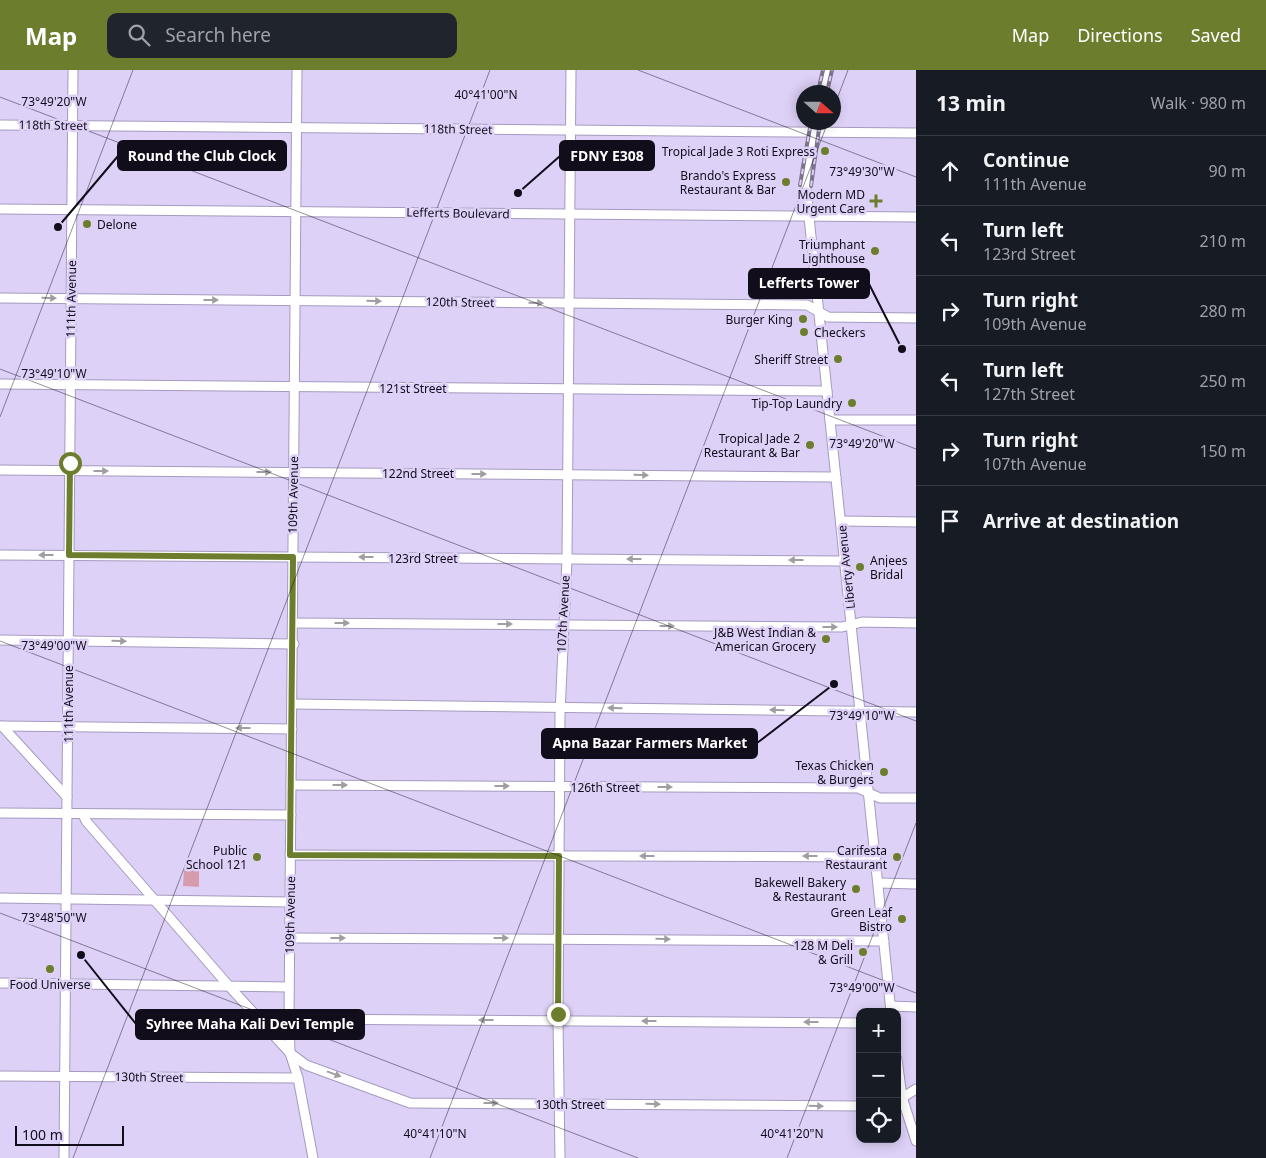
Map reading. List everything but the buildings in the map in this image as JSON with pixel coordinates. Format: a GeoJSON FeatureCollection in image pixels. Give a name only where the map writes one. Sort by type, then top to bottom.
{"type":"FeatureCollection","features":[{"type":"Feature","properties":{"kind":"street","name":"111th Avenue"},"geometry":{"type":"LineString","coordinates":[[64,1158],[73,70]]}},
{"type":"Feature","properties":{"kind":"street","name":"109th Avenue"},"geometry":{"type":"LineString","coordinates":[[297,70],[294,644],[289,1019],[290,1053],[298,1078],[313,1158]]}},
{"type":"Feature","properties":{"kind":"street","name":"107th Avenue"},"geometry":{"type":"LineString","coordinates":[[560,1158],[558,1103],[559,786],[562,625],[567,559],[572,70]]}},
{"type":"Feature","properties":{"kind":"street"},"geometry":{"type":"LineString","coordinates":[[824,85],[827,70]]}},
{"type":"Feature","properties":{"kind":"street","name":"118th Street"},"geometry":{"type":"LineString","coordinates":[[0,124],[571,130],[796,127]]}},
{"type":"Feature","properties":{"kind":"street","name":"118th Street"},"geometry":{"type":"LineString","coordinates":[[841,129],[916,133]]}},
{"type":"Feature","properties":{"kind":"street","name":"Liberty Avenue"},"geometry":{"type":"LineString","coordinates":[[813,130],[806,170],[809,216],[891,1008]]}},
{"type":"Feature","properties":{"kind":"street","name":"Lefferts Boulevard"},"geometry":{"type":"LineString","coordinates":[[0,209],[916,217]]}},
{"type":"Feature","properties":{"kind":"street","name":"120th Street"},"geometry":{"type":"LineString","coordinates":[[0,298],[807,305],[828,318],[916,318]]}},
{"type":"Feature","properties":{"kind":"street","name":"121st Street"},"geometry":{"type":"LineString","coordinates":[[0,384],[827,391]]}},
{"type":"Feature","properties":{"kind":"street"},"geometry":{"type":"LineString","coordinates":[[830,420],[916,420]]}},
{"type":"Feature","properties":{"kind":"street","name":"122nd Street"},"geometry":{"type":"LineString","coordinates":[[0,470],[836,477]]}},
{"type":"Feature","properties":{"kind":"street"},"geometry":{"type":"LineString","coordinates":[[841,521],[916,522]]}},
{"type":"Feature","properties":{"kind":"street","name":"123rd Street"},"geometry":{"type":"LineString","coordinates":[[0,555],[845,561]]}},
{"type":"Feature","properties":{"kind":"street"},"geometry":{"type":"LineString","coordinates":[[293,623],[842,627],[862,622],[916,623]]}},
{"type":"Feature","properties":{"kind":"street"},"geometry":{"type":"LineString","coordinates":[[0,640],[294,644]]}},
{"type":"Feature","properties":{"kind":"street"},"geometry":{"type":"LineString","coordinates":[[292,704],[916,712]]}},
{"type":"Feature","properties":{"kind":"street"},"geometry":{"type":"LineString","coordinates":[[1,725],[292,729]]}},
{"type":"Feature","properties":{"kind":"street"},"geometry":{"type":"LineString","coordinates":[[1,725],[68,797]]}},
{"type":"Feature","properties":{"kind":"street","name":"126th Street"},"geometry":{"type":"LineString","coordinates":[[291,785],[858,788],[880,798],[916,798]]}},
{"type":"Feature","properties":{"kind":"street"},"geometry":{"type":"LineString","coordinates":[[0,813],[291,815]]}},
{"type":"Feature","properties":{"kind":"street"},"geometry":{"type":"LineString","coordinates":[[83,814],[86,821],[228,985],[290,1053]]}},
{"type":"Feature","properties":{"kind":"street"},"geometry":{"type":"LineString","coordinates":[[290,855],[876,856]]}},
{"type":"Feature","properties":{"kind":"street"},"geometry":{"type":"LineString","coordinates":[[879,883],[916,884]]}},
{"type":"Feature","properties":{"kind":"street"},"geometry":{"type":"LineString","coordinates":[[0,898],[290,902]]}},
{"type":"Feature","properties":{"kind":"street"},"geometry":{"type":"LineString","coordinates":[[290,938],[884,941]]}},
{"type":"Feature","properties":{"kind":"street"},"geometry":{"type":"LineString","coordinates":[[0,983],[289,987]]}},
{"type":"Feature","properties":{"kind":"street"},"geometry":{"type":"LineString","coordinates":[[901,1008],[916,1007]]}},
{"type":"Feature","properties":{"kind":"street"},"geometry":{"type":"LineString","coordinates":[[289,1019],[856,1023]]}},
{"type":"Feature","properties":{"kind":"street","name":"130th Street"},"geometry":{"type":"LineString","coordinates":[[290,1053],[306,1064],[410,1103],[856,1106]]}},
{"type":"Feature","properties":{"kind":"street","name":"130th Street"},"geometry":{"type":"LineString","coordinates":[[0,1076],[298,1078]]}},
{"type":"Feature","properties":{"kind":"street"},"geometry":{"type":"LineString","coordinates":[[901,1098],[916,1089]]}},
{"type":"Feature","properties":{"kind":"street"},"geometry":{"type":"LineString","coordinates":[[901,1102],[916,1140]]}},
{"type":"Feature","properties":{"kind":"shaded area"},"geometry":{"type":"Polygon","coordinates":[[[184,869],[199,869],[199,887],[183,886],[184,869]]]}},
{"type":"Feature","properties":{"kind":"railway"},"geometry":{"type":"LineString","coordinates":[[820,85],[823,70]]}},
{"type":"Feature","properties":{"kind":"railway"},"geometry":{"type":"LineString","coordinates":[[829,85],[832,70]]}},
{"type":"Feature","properties":{"kind":"railway"},"geometry":{"type":"LineString","coordinates":[[800,185],[810,130]]}},
{"type":"Feature","properties":{"kind":"railway"},"geometry":{"type":"LineString","coordinates":[[811,186],[819,130]]}},
{"type":"Feature","properties":{"kind":"place","name":"Tropical Jade 3 Roti Express"},"geometry":{"type":"Point","coordinates":[825,151]}},
{"type":"Feature","properties":{"kind":"place","name":"Brando's Express Restaurant & Bar"},"geometry":{"type":"Point","coordinates":[786,182]}},
{"type":"Feature","properties":{"kind":"place","name":"FDNY E308"},"geometry":{"type":"Point","coordinates":[518,193]}},
{"type":"Feature","properties":{"kind":"place","name":"Modern MD Urgent Care"},"geometry":{"type":"Point","coordinates":[876,201]}},
{"type":"Feature","properties":{"kind":"place","name":"Delone"},"geometry":{"type":"Point","coordinates":[87,224]}},
{"type":"Feature","properties":{"kind":"place","name":"Round the Club Clock"},"geometry":{"type":"Point","coordinates":[58,227]}},
{"type":"Feature","properties":{"kind":"place","name":"Triumphant Lighthouse"},"geometry":{"type":"Point","coordinates":[875,251]}},
{"type":"Feature","properties":{"kind":"place","name":"Burger King"},"geometry":{"type":"Point","coordinates":[803,319]}},
{"type":"Feature","properties":{"kind":"place","name":"Checkers"},"geometry":{"type":"Point","coordinates":[804,332]}},
{"type":"Feature","properties":{"kind":"place","name":"Lefferts Tower"},"geometry":{"type":"Point","coordinates":[902,349]}},
{"type":"Feature","properties":{"kind":"place","name":"Sheriff Street"},"geometry":{"type":"Point","coordinates":[838,359]}},
{"type":"Feature","properties":{"kind":"place","name":"Tip-Top Laundry"},"geometry":{"type":"Point","coordinates":[852,403]}},
{"type":"Feature","properties":{"kind":"place","name":"Tropical Jade 2 Restaurant & Bar"},"geometry":{"type":"Point","coordinates":[810,445]}},
{"type":"Feature","properties":{"kind":"place","name":"Anjees Bridal"},"geometry":{"type":"Point","coordinates":[860,567]}},
{"type":"Feature","properties":{"kind":"place","name":"J&B West Indian & American Grocery"},"geometry":{"type":"Point","coordinates":[826,639]}},
{"type":"Feature","properties":{"kind":"place","name":"Apna Bazar Farmers Market"},"geometry":{"type":"Point","coordinates":[834,684]}},
{"type":"Feature","properties":{"kind":"place","name":"Texas Chicken & Burgers"},"geometry":{"type":"Point","coordinates":[884,772]}},
{"type":"Feature","properties":{"kind":"place","name":"Public School 121"},"geometry":{"type":"Point","coordinates":[257,857]}},
{"type":"Feature","properties":{"kind":"place","name":"Carifesta Restaurant"},"geometry":{"type":"Point","coordinates":[897,857]}},
{"type":"Feature","properties":{"kind":"place","name":"Bakewell Bakery & Restaurant"},"geometry":{"type":"Point","coordinates":[856,889]}},
{"type":"Feature","properties":{"kind":"place","name":"Green Leaf Bistro"},"geometry":{"type":"Point","coordinates":[902,919]}},
{"type":"Feature","properties":{"kind":"place","name":"128 M Deli & Grill"},"geometry":{"type":"Point","coordinates":[863,952]}},
{"type":"Feature","properties":{"kind":"place","name":"Syhree Maha Kali Devi Temple"},"geometry":{"type":"Point","coordinates":[81,955]}},
{"type":"Feature","properties":{"kind":"place","name":"Food Universe"},"geometry":{"type":"Point","coordinates":[50,969]}},
{"type":"Feature","properties":{"kind":"route"},"geometry":{"type":"LineString","coordinates":[[70,463],[69,555],[293,557],[294,644],[290,855],[559,856],[558,1014]]}}]}
